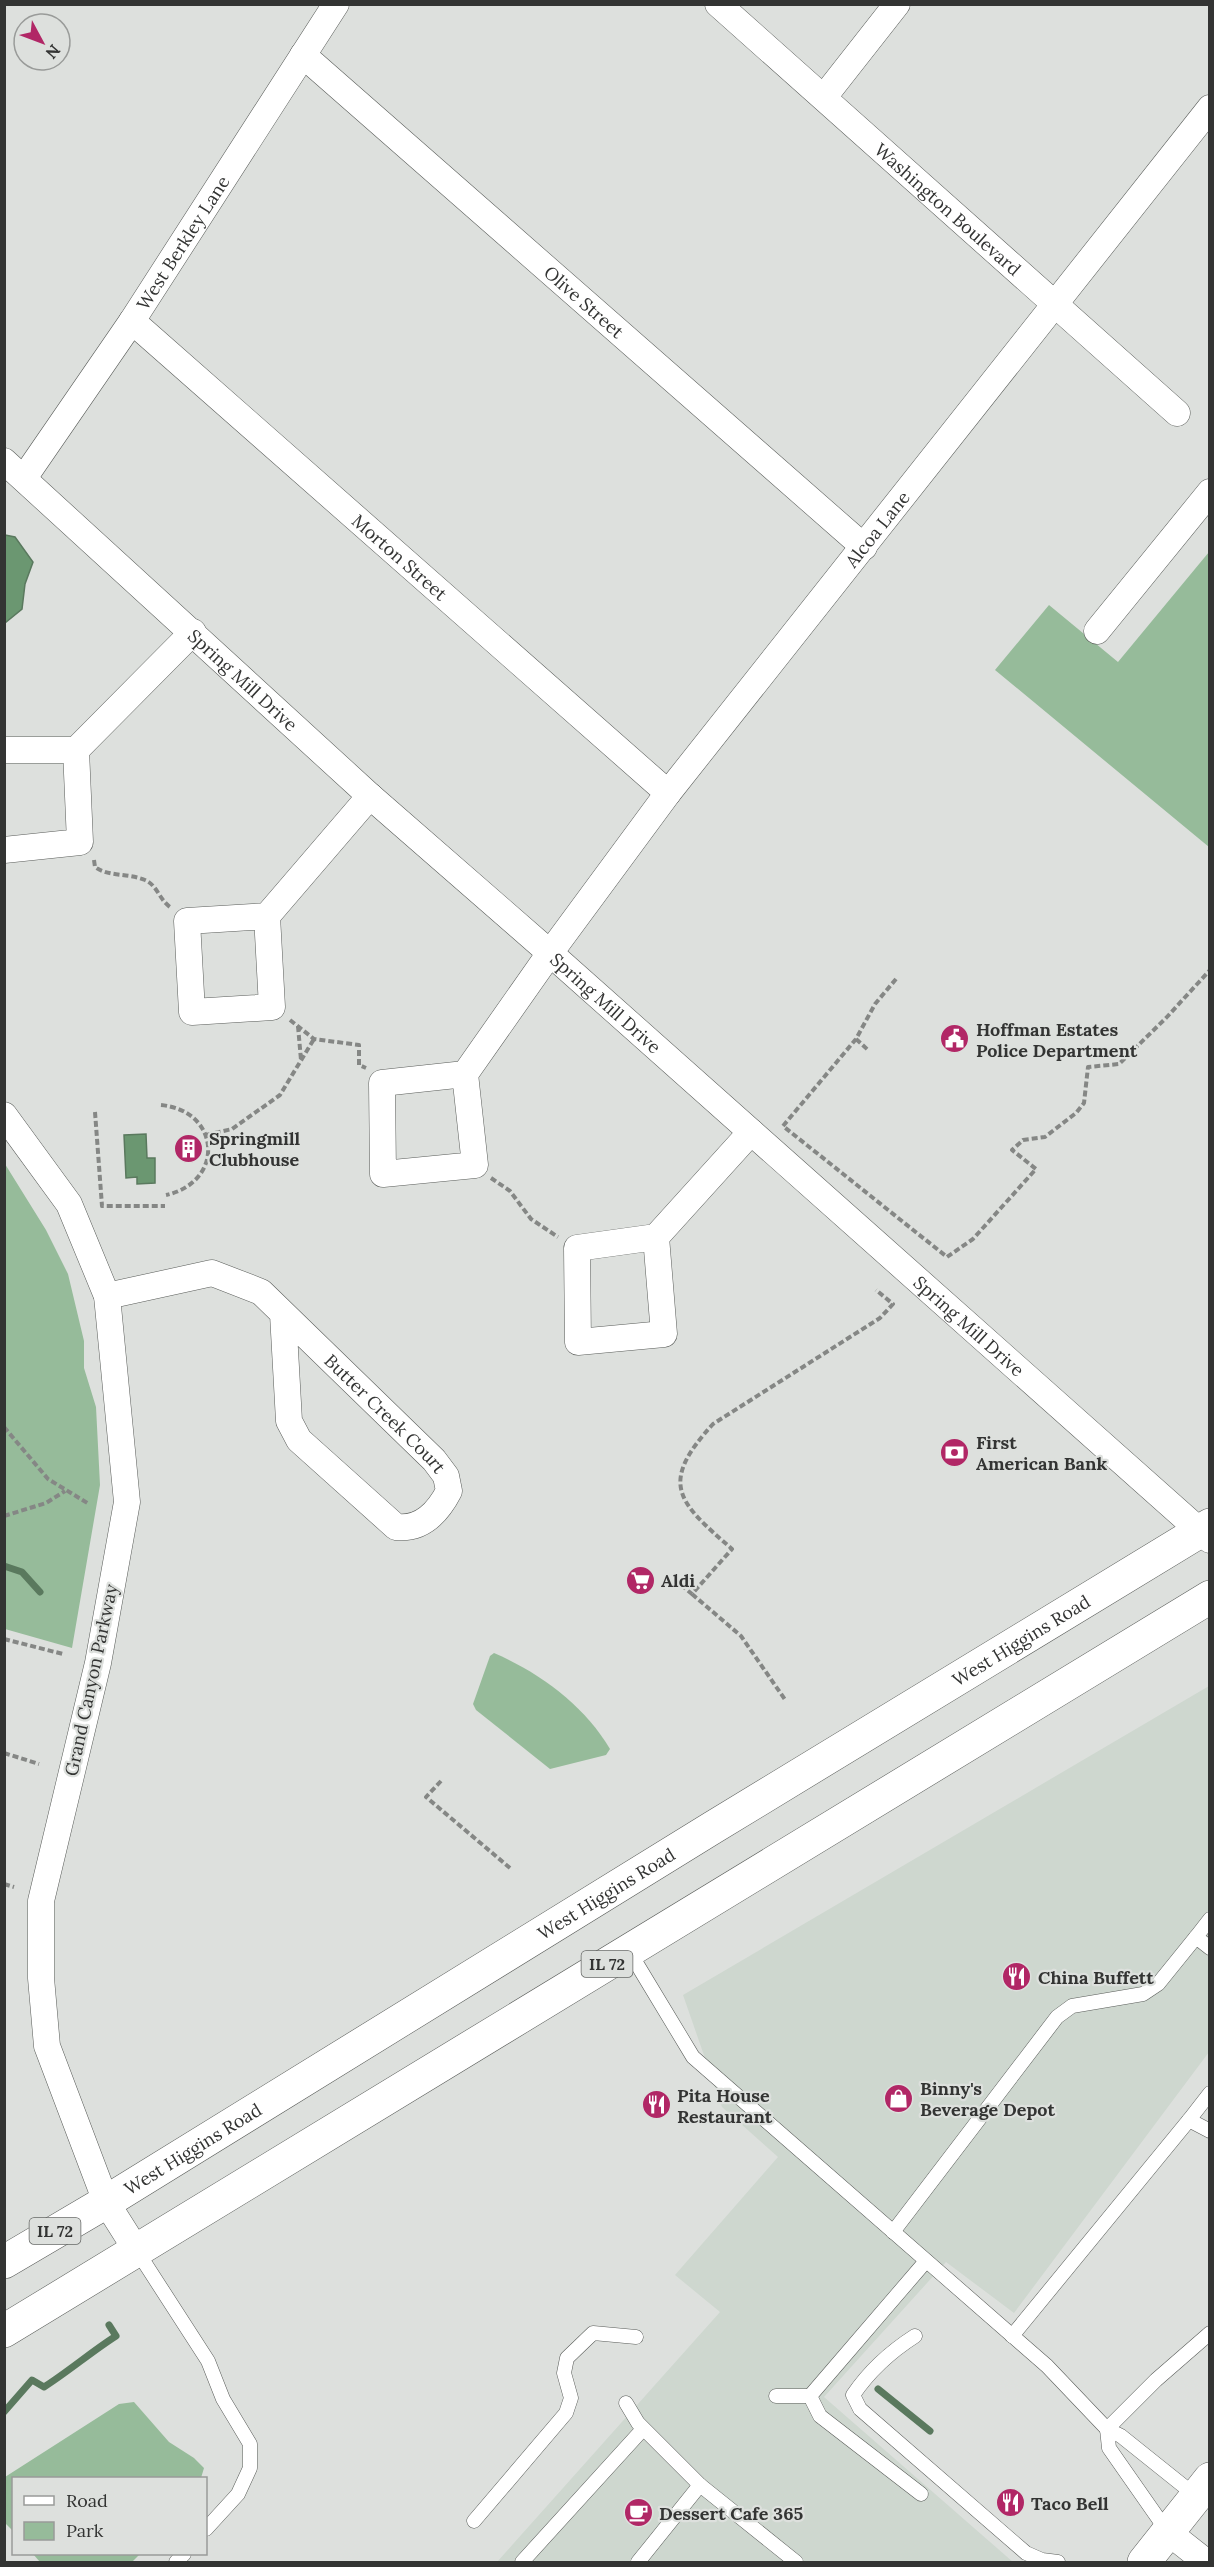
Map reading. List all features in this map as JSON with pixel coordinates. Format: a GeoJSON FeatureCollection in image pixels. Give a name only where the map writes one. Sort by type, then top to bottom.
{"type":"FeatureCollection","features":[{"type":"Feature","properties":{"kind":"main road","name":"West Higgins Road"},"geometry":{"type":"LineString","coordinates":[[4,2262],[106,2202],[712,1828],[1206,1532]]}},
{"type":"Feature","properties":{"kind":"main road","name":"IL 72"},"geometry":{"type":"LineString","coordinates":[[4,2331],[1209,1597]]}},
{"type":"Feature","properties":{"kind":"main road"},"geometry":{"type":"LineString","coordinates":[[1144,2562],[1168,2532],[1205,2494]]}},
{"type":"Feature","properties":{"kind":"street","name":"West Berkley Lane"},"geometry":{"type":"LineString","coordinates":[[24,478],[132,321],[336,4]]}},
{"type":"Feature","properties":{"kind":"street","name":"Washington Boulevard"},"geometry":{"type":"LineString","coordinates":[[718,4],[1177,414]]}},
{"type":"Feature","properties":{"kind":"street"},"geometry":{"type":"LineString","coordinates":[[824,98],[897,4]]}},
{"type":"Feature","properties":{"kind":"street","name":"Olive Street"},"geometry":{"type":"LineString","coordinates":[[303,55],[864,547]]}},
{"type":"Feature","properties":{"kind":"street","name":"Alcoa Lane"},"geometry":{"type":"LineString","coordinates":[[465,1074],[550,953],[668,793],[1209,108]]}},
{"type":"Feature","properties":{"kind":"street","name":"Morton Street"},"geometry":{"type":"LineString","coordinates":[[132,321],[668,793]]}},
{"type":"Feature","properties":{"kind":"street","name":"Spring Mill Drive"},"geometry":{"type":"LineString","coordinates":[[4,461],[370,796],[1206,1532]]}},
{"type":"Feature","properties":{"kind":"street"},"geometry":{"type":"LineString","coordinates":[[1097,632],[1209,492]]}},
{"type":"Feature","properties":{"kind":"street"},"geometry":{"type":"LineString","coordinates":[[4,750],[76,750],[193,632]]}},
{"type":"Feature","properties":{"kind":"street"},"geometry":{"type":"LineString","coordinates":[[4,850],[80,842],[76,750]]}},
{"type":"Feature","properties":{"kind":"street"},"geometry":{"type":"LineString","coordinates":[[267,915],[187,921],[192,1012],[272,1007],[267,915],[370,796]]}},
{"type":"Feature","properties":{"kind":"street"},"geometry":{"type":"LineString","coordinates":[[465,1074],[475,1165],[382,1174],[382,1083],[465,1074]]}},
{"type":"Feature","properties":{"kind":"street","name":"Grand Canyon Parkway"},"geometry":{"type":"LineString","coordinates":[[4,1115],[69,1204],[107,1296],[127,1502],[98,1663],[41,1901],[40,1978],[47,2046],[106,2202],[137,2252]]}},
{"type":"Feature","properties":{"kind":"street"},"geometry":{"type":"LineString","coordinates":[[656,1237],[664,1334],[579,1342],[577,1248],[656,1237],[751,1132]]}},
{"type":"Feature","properties":{"kind":"street","name":"Butter Creek Court"},"geometry":{"type":"LineString","coordinates":[[107,1296],[212,1273],[261,1292],[434,1460],[446,1476],[449,1491],[430,1517],[407,1528],[396,1527],[299,1440],[289,1421],[283,1314]]}},
{"type":"Feature","properties":{"kind":"street"},"geometry":{"type":"LineString","coordinates":[[1168,2532],[1206,2562]]}},
{"type":"Feature","properties":{"kind":"lane"},"geometry":{"type":"LineString","coordinates":[[893,2232],[1057,2017],[1072,2006],[1143,1994],[1158,1984],[1209,1919]]}},
{"type":"Feature","properties":{"kind":"lane"},"geometry":{"type":"LineString","coordinates":[[1196,1937],[1209,1948]]}},
{"type":"Feature","properties":{"kind":"lane"},"geometry":{"type":"LineString","coordinates":[[629,1951],[693,2057],[1047,2366],[1107,2429],[1121,2436],[1205,2494]]}},
{"type":"Feature","properties":{"kind":"lane"},"geometry":{"type":"LineString","coordinates":[[1012,2336],[1209,2093]]}},
{"type":"Feature","properties":{"kind":"lane"},"geometry":{"type":"LineString","coordinates":[[1189,2120],[1209,2131]]}},
{"type":"Feature","properties":{"kind":"lane"},"geometry":{"type":"LineString","coordinates":[[137,2252],[208,2361],[223,2399],[250,2444],[250,2468],[238,2494],[207,2528]]}},
{"type":"Feature","properties":{"kind":"lane"},"geometry":{"type":"LineString","coordinates":[[776,2397],[810,2396],[926,2261]]}},
{"type":"Feature","properties":{"kind":"lane"},"geometry":{"type":"LineString","coordinates":[[474,2521],[566,2413],[571,2398],[564,2373],[567,2358],[593,2333],[636,2337]]}},
{"type":"Feature","properties":{"kind":"lane"},"geometry":{"type":"LineString","coordinates":[[1107,2429],[1156,2380],[1209,2333]]}},
{"type":"Feature","properties":{"kind":"lane"},"geometry":{"type":"LineString","coordinates":[[915,2336],[891,2352],[865,2378],[853,2395],[860,2409],[1026,2553],[1042,2560],[1058,2562]]}},
{"type":"Feature","properties":{"kind":"lane"},"geometry":{"type":"LineString","coordinates":[[810,2396],[820,2416],[921,2494]]}},
{"type":"Feature","properties":{"kind":"lane"},"geometry":{"type":"LineString","coordinates":[[626,2403],[643,2429],[700,2485],[796,2562]]}},
{"type":"Feature","properties":{"kind":"lane"},"geometry":{"type":"LineString","coordinates":[[522,2562],[643,2429]]}},
{"type":"Feature","properties":{"kind":"lane"},"geometry":{"type":"LineString","coordinates":[[1107,2429],[1109,2448],[1168,2532]]}},
{"type":"Feature","properties":{"kind":"lane"},"geometry":{"type":"LineString","coordinates":[[638,2562],[700,2485]]}},
{"type":"Feature","properties":{"kind":"path"},"geometry":{"type":"LineString","coordinates":[[80,842],[94,857],[95,867],[103,873],[143,879],[153,884],[161,900],[187,921]]}},
{"type":"Feature","properties":{"kind":"path"},"geometry":{"type":"LineString","coordinates":[[896,979],[875,1004],[856,1039],[783,1126],[948,1257],[973,1239],[1036,1169],[1012,1150],[1023,1140],[1046,1137],[1068,1121],[1084,1103],[1088,1067],[1119,1064],[1166,1018],[1209,970]]}},
{"type":"Feature","properties":{"kind":"path"},"geometry":{"type":"LineString","coordinates":[[272,1007],[314,1039],[359,1045],[359,1065],[368,1068],[382,1083]]}},
{"type":"Feature","properties":{"kind":"path"},"geometry":{"type":"LineString","coordinates":[[298,1025],[301,1061]]}},
{"type":"Feature","properties":{"kind":"path"},"geometry":{"type":"LineString","coordinates":[[206,1135],[232,1129],[280,1095],[314,1039]]}},
{"type":"Feature","properties":{"kind":"path"},"geometry":{"type":"LineString","coordinates":[[856,1039],[868,1050]]}},
{"type":"Feature","properties":{"kind":"path"},"geometry":{"type":"LineString","coordinates":[[161,1105],[188,1114],[204,1128],[208,1158],[202,1173],[193,1184],[166,1195]]}},
{"type":"Feature","properties":{"kind":"path"},"geometry":{"type":"LineString","coordinates":[[95,1112],[102,1206],[165,1206]]}},
{"type":"Feature","properties":{"kind":"path"},"geometry":{"type":"LineString","coordinates":[[475,1165],[510,1191],[531,1219],[577,1248]]}},
{"type":"Feature","properties":{"kind":"path"},"geometry":{"type":"LineString","coordinates":[[692,1594],[732,1549],[698,1520],[680,1487],[681,1469],[697,1442],[713,1424],[880,1318],[894,1304],[876,1290]]}},
{"type":"Feature","properties":{"kind":"path"},"geometry":{"type":"LineString","coordinates":[[4,1427],[48,1479],[89,1504]]}},
{"type":"Feature","properties":{"kind":"path"},"geometry":{"type":"LineString","coordinates":[[4,1516],[46,1503],[65,1491]]}},
{"type":"Feature","properties":{"kind":"path"},"geometry":{"type":"LineString","coordinates":[[681,1585],[741,1636],[786,1701]]}},
{"type":"Feature","properties":{"kind":"path"},"geometry":{"type":"LineString","coordinates":[[4,1639],[63,1654]]}},
{"type":"Feature","properties":{"kind":"path"},"geometry":{"type":"LineString","coordinates":[[4,1753],[39,1764]]}},
{"type":"Feature","properties":{"kind":"path"},"geometry":{"type":"LineString","coordinates":[[441,1781],[426,1797],[510,1868]]}},
{"type":"Feature","properties":{"kind":"path"},"geometry":{"type":"LineString","coordinates":[[4,1884],[14,1887]]}},
{"type":"Feature","properties":{"kind":"shaded area"},"geometry":{"type":"Polygon","coordinates":[[[5,535],[15,537],[33,562],[25,584],[22,609],[5,623],[5,535]]]}},
{"type":"Feature","properties":{"kind":"shaded area"},"geometry":{"type":"Polygon","coordinates":[[[146,1134],[147,1158],[155,1158],[155,1183],[137,1184],[137,1177],[126,1178],[124,1135],[146,1134]]]}},
{"type":"Feature","properties":{"kind":"shaded area"},"geometry":{"type":"Polygon","coordinates":[[[1209,1686],[1209,2052],[1014,2313],[946,2262],[824,2397],[1013,2562],[497,2562],[720,2312],[675,2275],[778,2157],[722,2107],[683,1995],[1209,1686]]]}},
{"type":"Feature","properties":{"kind":"green space"},"geometry":{"type":"Polygon","coordinates":[[[1209,552],[1209,847],[995,670],[1049,605],[1118,662],[1209,552]]]}},
{"type":"Feature","properties":{"kind":"green space"},"geometry":{"type":"Polygon","coordinates":[[[5,1164],[46,1230],[68,1274],[84,1341],[84,1368],[96,1407],[100,1485],[72,1648],[5,1629],[5,1164]]]}},
{"type":"Feature","properties":{"kind":"green space"},"geometry":{"type":"Polygon","coordinates":[[[494,1653],[528,1670],[574,1705],[587,1718],[610,1749],[606,1755],[550,1769],[476,1710],[473,1704],[490,1656],[494,1653]]]}},
{"type":"Feature","properties":{"kind":"green space"},"geometry":{"type":"Polygon","coordinates":[[[134,2402],[169,2442],[194,2458],[204,2468],[201,2477],[12,2477],[12,2530],[5,2523],[5,2477],[119,2404],[134,2402]]]}},
{"type":"Feature","properties":{"kind":"green space"},"geometry":{"type":"Polygon","coordinates":[[[34,2555],[139,2555],[132,2562],[40,2562],[34,2555]]]}},
{"type":"Feature","properties":{"kind":"waterway"},"geometry":{"type":"LineString","coordinates":[[4,1566],[22,1572],[40,1592]]}},
{"type":"Feature","properties":{"kind":"waterway"},"geometry":{"type":"LineString","coordinates":[[4,2412],[32,2380],[44,2387],[116,2336],[109,2325]]}},
{"type":"Feature","properties":{"kind":"waterway"},"geometry":{"type":"LineString","coordinates":[[878,2389],[930,2431]]}},
{"type":"Feature","properties":{"kind":"place","name":"Hoffman Estates Police Department"},"geometry":{"type":"Point","coordinates":[955,1039]}},
{"type":"Feature","properties":{"kind":"place","name":"Springmill Clubhouse"},"geometry":{"type":"Point","coordinates":[188,1148]}},
{"type":"Feature","properties":{"kind":"place","name":"First American Bank"},"geometry":{"type":"Point","coordinates":[955,1452]}},
{"type":"Feature","properties":{"kind":"place","name":"Aldi"},"geometry":{"type":"Point","coordinates":[640,1580]}},
{"type":"Feature","properties":{"kind":"place","name":"China Buffett"},"geometry":{"type":"Point","coordinates":[1017,1977]}},
{"type":"Feature","properties":{"kind":"place","name":"Binny's Beverage Depot"},"geometry":{"type":"Point","coordinates":[899,2098]}},
{"type":"Feature","properties":{"kind":"place","name":"Pita House Restaurant"},"geometry":{"type":"Point","coordinates":[656,2105]}},
{"type":"Feature","properties":{"kind":"place","name":"Taco Bell"},"geometry":{"type":"Point","coordinates":[1010,2503]}},
{"type":"Feature","properties":{"kind":"place","name":"Dessert Cafe 365"},"geometry":{"type":"Point","coordinates":[638,2513]}}]}
